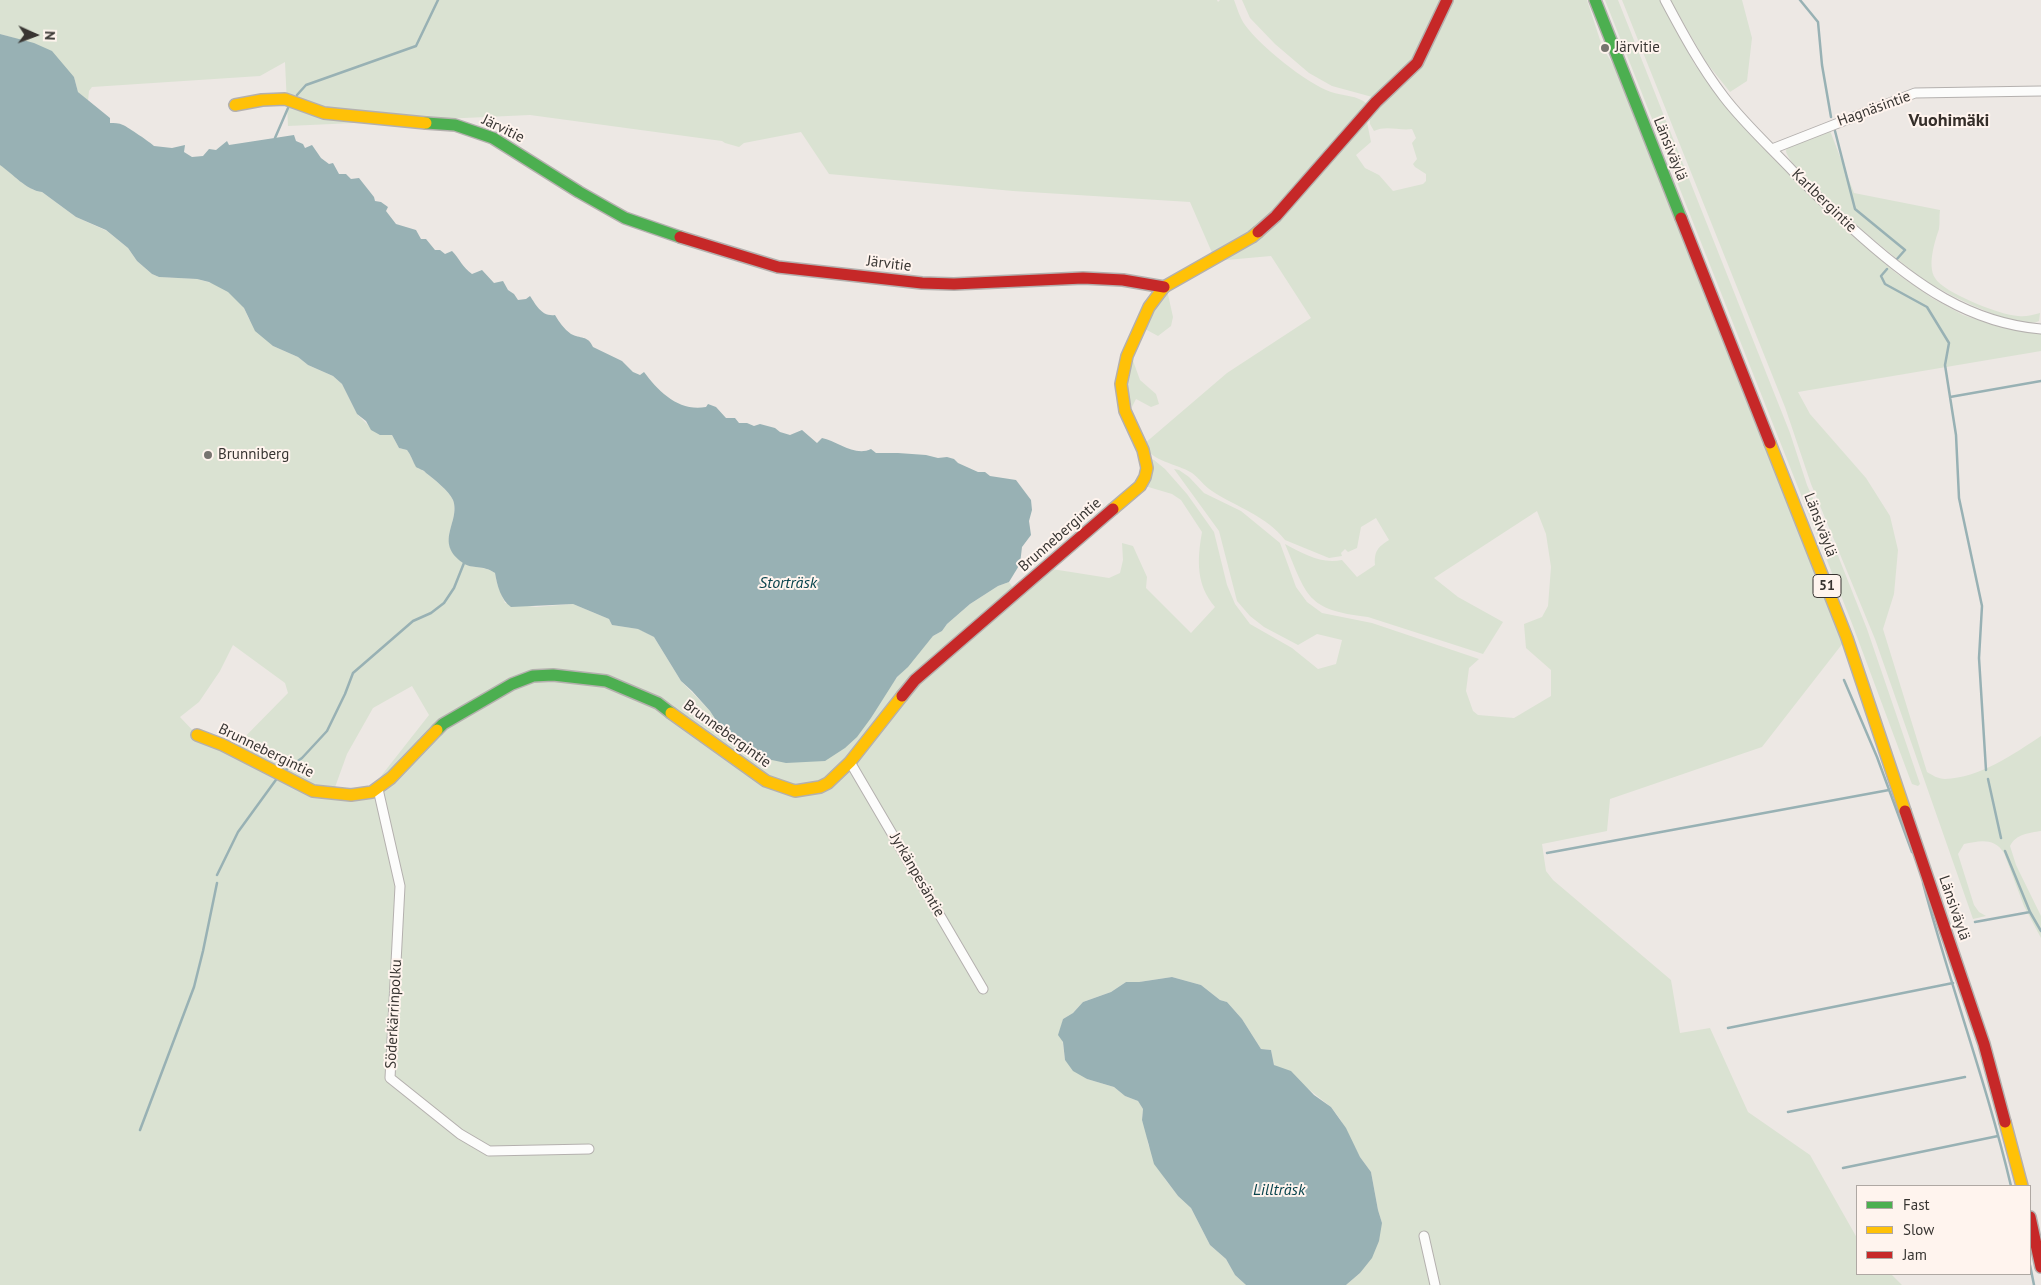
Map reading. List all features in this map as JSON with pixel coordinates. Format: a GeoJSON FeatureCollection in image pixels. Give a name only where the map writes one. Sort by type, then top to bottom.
{"type":"FeatureCollection","features":[{"type":"Feature","properties":{"kind":"street"},"geometry":{"type":"LineString","coordinates":[[1164,287],[1252,237],[1276,216],[1376,102],[1417,63],[1447,0]]}},
{"type":"Feature","properties":{"kind":"street","name":"Länsiväylä"},"geometry":{"type":"LineString","coordinates":[[1595,0],[1847,638],[1984,1044],[2022,1185]]}},
{"type":"Feature","properties":{"kind":"street","name":"Karlbergintie"},"geometry":{"type":"LineString","coordinates":[[1665,0],[1690,46],[1725,98],[1820,200],[1898,269],[1928,290],[1961,308],[2000,322],[2041,329]]}},
{"type":"Feature","properties":{"kind":"street","name":"Hagnäsintie"},"geometry":{"type":"LineString","coordinates":[[1772,149],[1915,93],[2041,91]]}},
{"type":"Feature","properties":{"kind":"street","name":"Järvitie"},"geometry":{"type":"LineString","coordinates":[[235,106],[262,100],[284,99],[324,113],[368,119],[455,125],[493,138],[554,174],[592,200],[625,218],[648,227],[778,267],[922,283],[954,284],[1083,278],[1123,280],[1164,287]]}},
{"type":"Feature","properties":{"kind":"street","name":"Brunnebergintie"},"geometry":{"type":"LineString","coordinates":[[197,735],[223,745],[313,791],[351,796],[378,789],[443,724],[512,684],[540,675],[592,678],[632,690],[665,708],[766,781],[786,789],[802,791],[820,788],[850,762],[915,680],[1144,481],[1146,474],[1144,454],[1126,414],[1121,382],[1128,355],[1147,312],[1158,292],[1164,287]]}},
{"type":"Feature","properties":{"kind":"street","name":"Jyrkänpesäntie"},"geometry":{"type":"LineString","coordinates":[[850,762],[983,989]]}},
{"type":"Feature","properties":{"kind":"street","name":"Söderkärrinpolku"},"geometry":{"type":"LineString","coordinates":[[378,789],[400,886],[390,1078],[460,1134],[489,1151],[589,1149]]}},
{"type":"Feature","properties":{"kind":"street"},"geometry":{"type":"LineString","coordinates":[[2031,1222],[2041,1267]]}},
{"type":"Feature","properties":{"kind":"street"},"geometry":{"type":"LineString","coordinates":[[1424,1236],[1435,1285]]}},
{"type":"Feature","properties":{"kind":"green space"},"geometry":{"type":"Polygon","coordinates":[[[0,0],[1217,0],[1218,2],[1220,0],[1234,0],[1240,16],[1252,34],[1284,63],[1309,81],[1331,92],[1359,99],[1367,104],[1271,218],[1213,255],[1190,202],[1013,191],[829,174],[801,132],[744,143],[739,147],[722,141],[530,115],[288,126],[285,62],[260,76],[92,87],[89,91],[88,101],[78,92],[74,77],[14,38],[0,34],[0,0]]]}},
{"type":"Feature","properties":{"kind":"green space"},"geometry":{"type":"Polygon","coordinates":[[[1242,0],[1444,0],[1423,48],[1376,98],[1332,86],[1309,73],[1275,44],[1250,18],[1242,0]]]}},
{"type":"Feature","properties":{"kind":"green space"},"geometry":{"type":"Polygon","coordinates":[[[1451,0],[1587,0],[1602,46],[1620,77],[1843,643],[1762,747],[1610,799],[1607,831],[1542,844],[1546,871],[1553,880],[1671,980],[1680,1033],[1710,1028],[1748,1112],[1810,1155],[1856,1236],[1856,1275],[1892,1275],[1902,1285],[1346,1285],[1360,1273],[1382,1223],[1371,1172],[1360,1157],[1340,1119],[1331,1107],[1274,1065],[1271,1050],[1261,1049],[1242,1019],[1227,1002],[1220,1000],[1201,985],[1172,977],[1126,982],[1111,992],[1083,1002],[1073,1013],[1063,1019],[1061,1028],[1065,1060],[1087,1079],[1114,1087],[1125,1096],[1138,1101],[1143,1109],[1142,1120],[1146,1129],[1148,1144],[1165,1179],[1178,1196],[1191,1208],[1210,1245],[1226,1259],[1235,1275],[1246,1285],[0,1285],[0,164],[25,185],[42,192],[76,217],[107,231],[128,248],[137,261],[152,274],[159,277],[197,279],[230,288],[249,319],[273,346],[333,376],[342,384],[357,414],[382,435],[392,435],[399,448],[407,450],[416,466],[433,478],[448,493],[453,500],[454,508],[449,540],[450,547],[455,555],[467,565],[490,570],[495,573],[505,603],[536,607],[573,604],[609,619],[612,625],[639,629],[654,637],[681,681],[710,711],[721,728],[740,747],[753,756],[871,718],[888,688],[933,636],[942,631],[947,624],[970,604],[998,586],[1009,582],[1013,588],[1039,567],[1109,578],[1120,573],[1123,560],[1122,543],[1133,546],[1147,577],[1146,588],[1191,633],[1215,607],[1204,590],[1201,581],[1199,552],[1202,532],[1181,500],[1172,494],[1145,486],[1148,458],[1154,460],[1165,469],[1187,494],[1214,532],[1227,585],[1235,604],[1250,624],[1292,648],[1318,669],[1336,664],[1342,640],[1317,634],[1298,645],[1264,627],[1250,616],[1237,601],[1219,531],[1174,469],[1189,477],[1204,493],[1241,511],[1280,543],[1296,587],[1307,602],[1322,613],[1372,623],[1479,659],[1469,668],[1466,691],[1473,711],[1478,715],[1514,718],[1551,696],[1551,670],[1526,648],[1524,624],[1542,617],[1548,606],[1551,567],[1546,534],[1537,511],[1434,578],[1458,597],[1503,622],[1483,654],[1368,617],[1332,610],[1320,605],[1311,597],[1299,576],[1285,544],[1306,555],[1326,561],[1342,560],[1357,577],[1375,565],[1375,556],[1378,550],[1389,540],[1376,518],[1361,527],[1357,548],[1348,552],[1345,549],[1341,553],[1342,556],[1329,558],[1285,540],[1269,524],[1221,497],[1206,487],[1192,473],[1152,455],[1144,444],[1227,373],[1311,318],[1271,256],[1215,261],[1258,237],[1366,117],[1371,142],[1356,155],[1365,168],[1379,175],[1393,191],[1423,184],[1426,181],[1426,174],[1413,164],[1417,159],[1412,143],[1416,138],[1412,129],[1383,128],[1374,131],[1370,124],[1369,114],[1411,73],[1451,0]],[[233,645],[220,671],[199,702],[180,717],[197,735],[232,750],[288,693],[285,683],[233,645]],[[412,686],[373,708],[347,754],[334,790],[351,795],[374,785],[429,715],[412,686]]]}},
{"type":"Feature","properties":{"kind":"green space"},"geometry":{"type":"Polygon","coordinates":[[[1605,0],[1618,0],[1790,433],[1807,485],[1835,548],[1867,629],[1920,784],[1918,786],[1912,784],[1910,779],[1853,626],[1605,0]]]}},
{"type":"Feature","properties":{"kind":"green space"},"geometry":{"type":"Polygon","coordinates":[[[1622,0],[1661,0],[1695,65],[1760,145],[1852,235],[1896,273],[1932,298],[1963,315],[2000,327],[2041,334],[2041,351],[1798,392],[1810,414],[1866,478],[1890,516],[1898,550],[1894,594],[1883,629],[1927,772],[1938,778],[1945,779],[1971,774],[1996,764],[2041,736],[2041,831],[2019,837],[2010,846],[2016,865],[2041,916],[2041,938],[2024,906],[2004,853],[1996,844],[1986,841],[1964,844],[1958,854],[1974,905],[1979,912],[1986,916],[1973,919],[1875,639],[1811,484],[1785,407],[1622,0]]]}},
{"type":"Feature","properties":{"kind":"green space"},"geometry":{"type":"Polygon","coordinates":[[[1670,0],[1742,0],[1752,38],[1747,81],[1730,92],[1706,62],[1670,0]]]}},
{"type":"Feature","properties":{"kind":"green space"},"geometry":{"type":"Polygon","coordinates":[[[1829,128],[1854,193],[1940,210],[1939,229],[1932,253],[1932,267],[1935,278],[1940,284],[1960,296],[1999,312],[2021,316],[2040,313],[2039,321],[2030,323],[2000,316],[1982,310],[1935,287],[1895,257],[1824,196],[1804,176],[1791,160],[1786,150],[1788,146],[1829,128]]]}},
{"type":"Feature","properties":{"kind":"green space"},"geometry":{"type":"Polygon","coordinates":[[[1167,290],[1173,317],[1171,326],[1158,336],[1145,329],[1154,307],[1167,290]]]}},
{"type":"Feature","properties":{"kind":"green space"},"geometry":{"type":"Polygon","coordinates":[[[1132,358],[1140,380],[1156,394],[1159,404],[1151,407],[1136,399],[1132,407],[1128,377],[1132,358]]]}},
{"type":"Feature","properties":{"kind":"water","name":"Storträsk"},"geometry":{"type":"Polygon","coordinates":[[[0,34],[34,43],[52,51],[74,77],[78,92],[110,118],[110,123],[126,126],[154,146],[172,148],[185,145],[184,152],[192,157],[203,156],[209,149],[216,150],[227,141],[229,145],[294,135],[296,141],[303,144],[305,148],[312,145],[321,158],[329,164],[333,163],[339,174],[346,174],[351,179],[359,178],[375,201],[381,202],[388,207],[386,211],[396,224],[416,230],[421,239],[426,239],[435,250],[440,250],[445,254],[452,251],[472,274],[482,270],[494,283],[503,281],[508,290],[518,300],[526,299],[530,296],[540,310],[546,314],[555,315],[571,334],[586,339],[593,347],[622,361],[633,372],[640,375],[644,372],[656,387],[678,403],[696,408],[706,407],[708,404],[716,407],[726,418],[735,418],[739,423],[747,423],[754,426],[760,424],[790,435],[802,430],[817,443],[822,438],[852,450],[865,451],[871,449],[876,453],[926,455],[938,458],[947,457],[978,472],[985,472],[990,476],[1016,480],[1031,500],[1032,510],[1029,521],[1031,535],[1022,547],[1020,564],[1009,582],[998,586],[970,604],[947,624],[942,631],[933,636],[908,667],[897,677],[871,718],[857,737],[845,748],[825,761],[786,763],[753,756],[740,747],[721,728],[710,711],[681,681],[654,637],[638,629],[612,625],[609,619],[573,604],[511,607],[500,592],[495,573],[490,570],[467,565],[454,555],[449,540],[454,516],[453,500],[441,485],[416,467],[407,450],[399,448],[392,435],[380,435],[371,430],[366,421],[357,414],[342,384],[333,376],[273,346],[255,331],[244,308],[228,292],[209,282],[197,279],[159,277],[152,274],[137,261],[128,248],[106,230],[76,217],[42,192],[25,185],[0,165],[0,34]]]}},
{"type":"Feature","properties":{"kind":"water","name":"Lillträsk"},"geometry":{"type":"Polygon","coordinates":[[[1172,977],[1201,985],[1220,1000],[1227,1002],[1242,1019],[1261,1049],[1271,1050],[1274,1065],[1291,1071],[1314,1095],[1331,1107],[1346,1128],[1360,1157],[1371,1172],[1382,1223],[1379,1241],[1372,1258],[1360,1273],[1346,1285],[1246,1285],[1235,1275],[1226,1259],[1210,1245],[1191,1208],[1178,1196],[1154,1164],[1142,1120],[1143,1109],[1138,1101],[1125,1096],[1114,1087],[1087,1079],[1073,1071],[1065,1060],[1063,1042],[1058,1035],[1063,1019],[1073,1013],[1083,1002],[1111,992],[1126,982],[1172,977]]]}},
{"type":"Feature","properties":{"kind":"waterway"},"geometry":{"type":"LineString","coordinates":[[297,95],[306,85],[416,46],[438,0]]}},
{"type":"Feature","properties":{"kind":"waterway"},"geometry":{"type":"LineString","coordinates":[[1800,0],[1818,22],[1822,65],[1831,117]]}},
{"type":"Feature","properties":{"kind":"waterway"},"geometry":{"type":"LineString","coordinates":[[275,138],[288,108]]}},
{"type":"Feature","properties":{"kind":"waterway"},"geometry":{"type":"LineString","coordinates":[[1835,131],[1855,209],[1905,250],[1897,259]]}},
{"type":"Feature","properties":{"kind":"waterway"},"geometry":{"type":"LineString","coordinates":[[1887,269],[1881,276],[1885,284],[1927,307],[1949,343],[1945,365],[1956,435],[1959,498],[1982,606],[1979,658],[1986,770]]}},
{"type":"Feature","properties":{"kind":"waterway"},"geometry":{"type":"LineString","coordinates":[[1950,397],[2041,381]]}},
{"type":"Feature","properties":{"kind":"waterway"},"geometry":{"type":"LineString","coordinates":[[284,771],[302,758],[327,731],[353,673],[413,621],[431,613],[444,603],[454,588],[464,563]]}},
{"type":"Feature","properties":{"kind":"waterway"},"geometry":{"type":"LineString","coordinates":[[1844,680],[1877,757],[1912,852]]}},
{"type":"Feature","properties":{"kind":"waterway"},"geometry":{"type":"LineString","coordinates":[[217,875],[238,832],[278,777]]}},
{"type":"Feature","properties":{"kind":"waterway"},"geometry":{"type":"LineString","coordinates":[[1988,779],[2001,838]]}},
{"type":"Feature","properties":{"kind":"waterway"},"geometry":{"type":"LineString","coordinates":[[1547,853],[1889,790]]}},
{"type":"Feature","properties":{"kind":"waterway"},"geometry":{"type":"LineString","coordinates":[[2005,851],[2030,912],[2041,931]]}},
{"type":"Feature","properties":{"kind":"waterway"},"geometry":{"type":"LineString","coordinates":[[140,1130],[194,987],[217,883]]}},
{"type":"Feature","properties":{"kind":"waterway"},"geometry":{"type":"LineString","coordinates":[[1923,883],[1991,1110],[2011,1185]]}},
{"type":"Feature","properties":{"kind":"waterway"},"geometry":{"type":"LineString","coordinates":[[1975,922],[2030,912]]}},
{"type":"Feature","properties":{"kind":"waterway"},"geometry":{"type":"LineString","coordinates":[[1728,1028],[1953,983]]}},
{"type":"Feature","properties":{"kind":"waterway"},"geometry":{"type":"LineString","coordinates":[[1788,1112],[1965,1077]]}},
{"type":"Feature","properties":{"kind":"waterway"},"geometry":{"type":"LineString","coordinates":[[1843,1168],[1998,1136]]}},
{"type":"Feature","properties":{"kind":"waterway"},"geometry":{"type":"LineString","coordinates":[[2031,1270],[2034,1285]]}},
{"type":"Feature","properties":{"kind":"traffic: fast"},"geometry":{"type":"LineString","coordinates":[[1595,0],[1681,218]]}},
{"type":"Feature","properties":{"kind":"traffic: fast"},"geometry":{"type":"LineString","coordinates":[[426,123],[455,125],[493,138],[579,192],[625,218],[680,237]]}},
{"type":"Feature","properties":{"kind":"traffic: fast"},"geometry":{"type":"LineString","coordinates":[[437,730],[443,724],[512,684],[533,676],[553,675],[606,681],[658,703],[671,713]]}},
{"type":"Feature","properties":{"kind":"traffic: slow"},"geometry":{"type":"LineString","coordinates":[[235,105],[262,100],[285,99],[324,113],[426,123]]}},
{"type":"Feature","properties":{"kind":"traffic: slow"},"geometry":{"type":"LineString","coordinates":[[1113,509],[1140,486],[1147,468],[1143,450],[1125,411],[1121,384],[1127,356],[1149,307],[1164,287],[1258,232]]}},
{"type":"Feature","properties":{"kind":"traffic: slow"},"geometry":{"type":"LineString","coordinates":[[1770,443],[1847,638],[1905,811]]}},
{"type":"Feature","properties":{"kind":"traffic: slow"},"geometry":{"type":"LineString","coordinates":[[671,713],[766,781],[795,791],[820,787],[828,783],[850,762],[902,696]]}},
{"type":"Feature","properties":{"kind":"traffic: slow"},"geometry":{"type":"LineString","coordinates":[[197,735],[223,745],[313,791],[351,795],[372,792],[391,778],[437,730]]}},
{"type":"Feature","properties":{"kind":"traffic: slow"},"geometry":{"type":"LineString","coordinates":[[2005,1122],[2022,1185]]}},
{"type":"Feature","properties":{"kind":"traffic: jam"},"geometry":{"type":"LineString","coordinates":[[1258,232],[1276,216],[1376,102],[1417,63],[1447,0]]}},
{"type":"Feature","properties":{"kind":"traffic: jam"},"geometry":{"type":"LineString","coordinates":[[1681,218],[1770,443]]}},
{"type":"Feature","properties":{"kind":"traffic: jam"},"geometry":{"type":"LineString","coordinates":[[680,237],[778,267],[922,283],[954,284],[1083,278],[1123,280],[1164,287]]}},
{"type":"Feature","properties":{"kind":"traffic: jam"},"geometry":{"type":"LineString","coordinates":[[902,696],[915,680],[1113,509]]}},
{"type":"Feature","properties":{"kind":"traffic: jam"},"geometry":{"type":"LineString","coordinates":[[1905,811],[1984,1044],[2005,1122]]}},
{"type":"Feature","properties":{"kind":"traffic: jam"},"geometry":{"type":"LineString","coordinates":[[2031,1222],[2041,1267]]}},
{"type":"Feature","properties":{"kind":"place","name":"Järvitie"},"geometry":{"type":"Point","coordinates":[1605,48]}},
{"type":"Feature","properties":{"kind":"place","name":"Brunniberg"},"geometry":{"type":"Point","coordinates":[208,455]}},
{"type":"Feature","properties":{"kind":"district","name":"Vuohimäki"},"geometry":{"type":"Point","coordinates":[1949,121]}}]}
